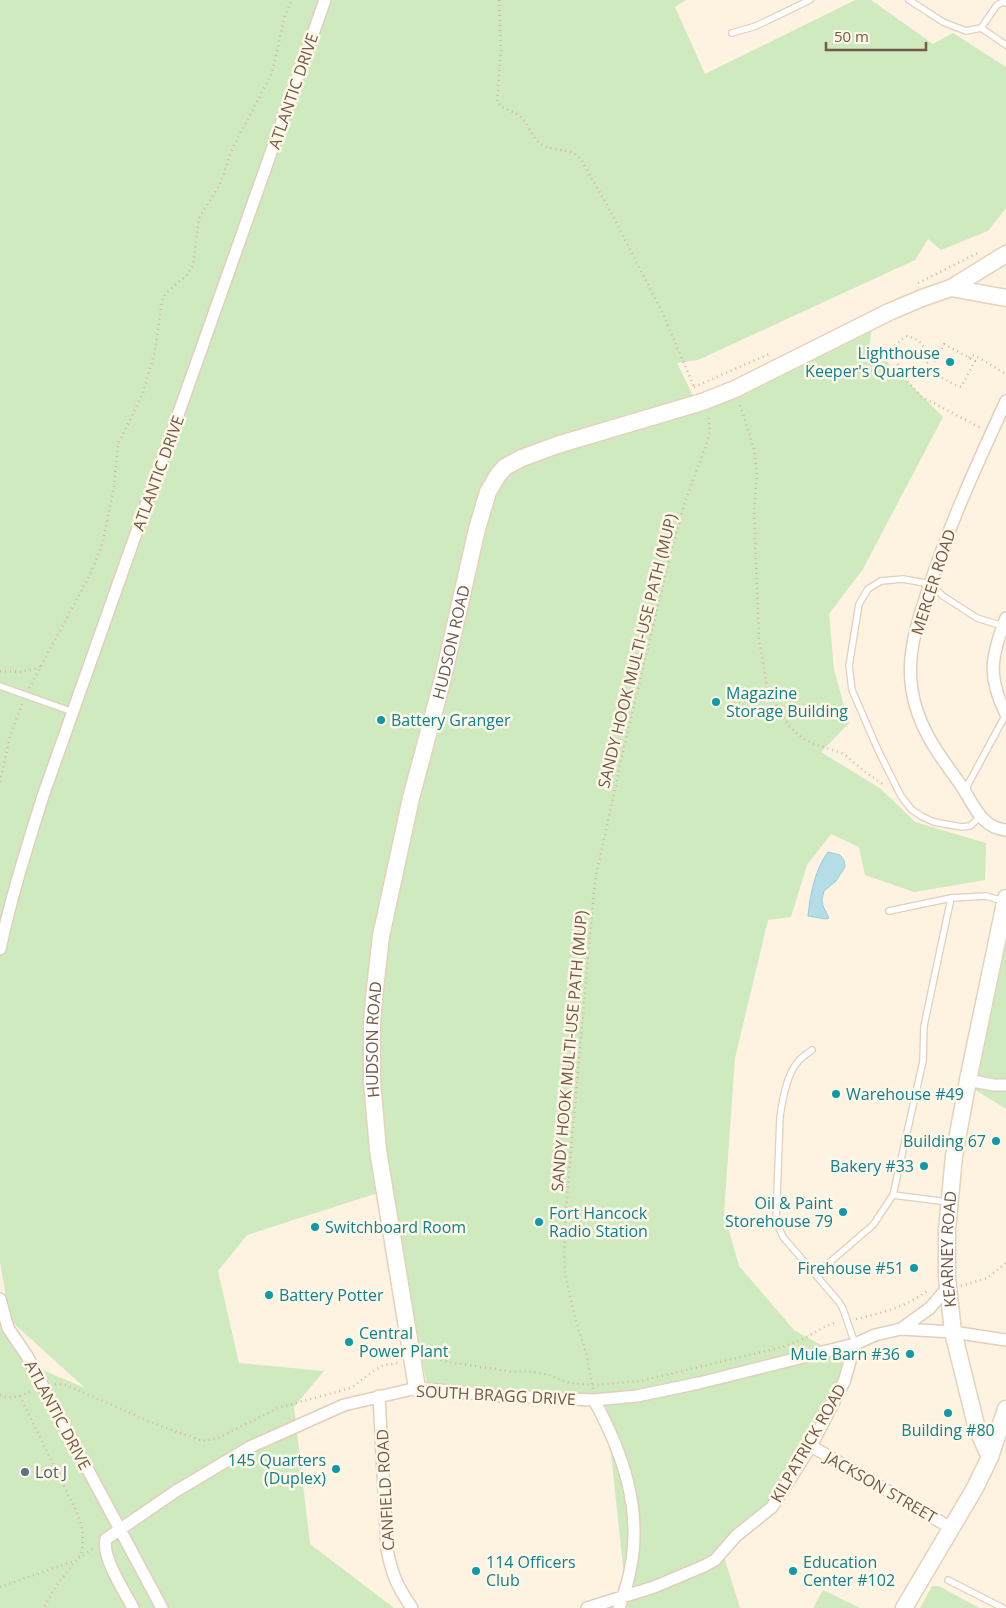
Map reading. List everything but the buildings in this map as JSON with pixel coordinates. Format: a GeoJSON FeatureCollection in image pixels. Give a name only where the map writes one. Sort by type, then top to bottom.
{"type":"FeatureCollection","features":[{"type":"Feature","properties":{"kind":"street","name":"ATLANTIC DRIVE"},"geometry":{"type":"LineString","coordinates":[[0,949],[21,864],[325,0]]}},
{"type":"Feature","properties":{"kind":"street","name":"HUDSON ROAD"},"geometry":{"type":"LineString","coordinates":[[417,1388],[378,1150],[372,1080],[372,1022],[381,936],[411,798],[443,678],[477,529],[488,492],[502,471],[522,458],[557,445],[702,402],[735,389],[889,312],[951,288],[1006,254]]}},
{"type":"Feature","properties":{"kind":"street"},"geometry":{"type":"LineString","coordinates":[[951,288],[1006,298]]}},
{"type":"Feature","properties":{"kind":"street","name":"MERCER ROAD"},"geometry":{"type":"LineString","coordinates":[[1006,401],[956,510],[916,624],[910,663],[912,690],[920,719],[934,748],[965,790],[980,817],[1001,830],[1006,830]]}},
{"type":"Feature","properties":{"kind":"street"},"geometry":{"type":"LineString","coordinates":[[1004,622],[996,643],[992,666],[996,690],[1006,714]]}},
{"type":"Feature","properties":{"kind":"street","name":"KEARNEY ROAD"},"geometry":{"type":"LineString","coordinates":[[990,1457],[977,1429],[953,1332],[954,1286],[947,1230],[954,1156],[1006,900]]}},
{"type":"Feature","properties":{"kind":"street"},"geometry":{"type":"LineString","coordinates":[[968,1080],[994,1085],[1006,1085]]}},
{"type":"Feature","properties":{"kind":"street","name":"SOUTH BRAGG DRIVE"},"geometry":{"type":"LineString","coordinates":[[901,1329],[930,1308],[954,1286]]}},
{"type":"Feature","properties":{"kind":"street","name":"ATLANTIC DRIVE"},"geometry":{"type":"LineString","coordinates":[[0,1299],[8,1328],[27,1356],[162,1608]]}},
{"type":"Feature","properties":{"kind":"street","name":"SOUTH BRAGG DRIVE"},"geometry":{"type":"LineString","coordinates":[[106,1539],[176,1492],[250,1447],[344,1405],[379,1396],[417,1388],[502,1396],[594,1400],[637,1396],[664,1391],[855,1344],[875,1335],[901,1329],[953,1332],[1006,1340]]}},
{"type":"Feature","properties":{"kind":"street","name":"KILPATRICK ROAD"},"geometry":{"type":"LineString","coordinates":[[586,1608],[676,1579],[715,1560],[736,1536],[772,1507],[810,1446],[844,1382],[855,1344]]}},
{"type":"Feature","properties":{"kind":"street","name":"CANFIELD ROAD"},"geometry":{"type":"LineString","coordinates":[[379,1396],[387,1549],[398,1588],[412,1608]]}},
{"type":"Feature","properties":{"kind":"street"},"geometry":{"type":"LineString","coordinates":[[594,1400],[612,1432],[623,1464],[634,1511],[633,1553],[620,1608]]}},
{"type":"Feature","properties":{"kind":"street"},"geometry":{"type":"LineString","coordinates":[[904,1608],[975,1488],[990,1457],[1006,1409]]}},
{"type":"Feature","properties":{"kind":"street","name":"JACKSON STREET"},"geometry":{"type":"LineString","coordinates":[[810,1446],[951,1528]]}},
{"type":"Feature","properties":{"kind":"street"},"geometry":{"type":"LineString","coordinates":[[106,1539],[105,1548],[108,1557],[133,1608]]}},
{"type":"Feature","properties":{"kind":"lane"},"geometry":{"type":"LineString","coordinates":[[732,33],[756,26],[810,0]]}},
{"type":"Feature","properties":{"kind":"lane"},"geometry":{"type":"LineString","coordinates":[[909,0],[942,22],[966,32],[981,28],[997,5],[1002,2],[1006,3]]}},
{"type":"Feature","properties":{"kind":"lane"},"geometry":{"type":"LineString","coordinates":[[981,28],[1006,46]]}},
{"type":"Feature","properties":{"kind":"lane"},"geometry":{"type":"LineString","coordinates":[[980,817],[970,826],[962,827],[934,822],[911,809],[900,796],[878,750],[852,690],[849,666],[859,604],[868,589],[881,581],[903,579],[930,584],[943,596],[977,618],[1004,622]]}},
{"type":"Feature","properties":{"kind":"lane"},"geometry":{"type":"LineString","coordinates":[[0,686],[74,712]]}},
{"type":"Feature","properties":{"kind":"lane"},"geometry":{"type":"LineString","coordinates":[[965,790],[1006,714]]}},
{"type":"Feature","properties":{"kind":"lane"},"geometry":{"type":"LineString","coordinates":[[890,911],[951,898],[986,896],[1006,900]]}},
{"type":"Feature","properties":{"kind":"lane"},"geometry":{"type":"LineString","coordinates":[[816,1274],[873,1226],[893,1196],[923,1061],[924,1026],[951,898]]}},
{"type":"Feature","properties":{"kind":"lane"},"geometry":{"type":"LineString","coordinates":[[812,1050],[801,1058],[794,1067],[782,1102],[776,1221],[783,1237],[844,1309],[855,1344]]}},
{"type":"Feature","properties":{"kind":"lane"},"geometry":{"type":"LineString","coordinates":[[893,1196],[949,1202]]}},
{"type":"Feature","properties":{"kind":"lane"},"geometry":{"type":"LineString","coordinates":[[948,1580],[1003,1608]]}},
{"type":"Feature","properties":{"kind":"path"},"geometry":{"type":"LineString","coordinates":[[0,782],[10,736],[26,694],[92,573],[103,541],[114,487],[118,444],[143,393],[155,351],[162,301],[166,293],[187,275],[193,265],[200,218],[220,184],[233,147],[272,73],[285,15],[292,0]]}},
{"type":"Feature","properties":{"kind":"path","name":"SANDY HOOK MULTI-USE PATH (MUP)"},"geometry":{"type":"LineString","coordinates":[[499,0],[501,57],[497,102],[500,106],[520,116],[542,145],[552,149],[570,151],[576,154],[582,161],[613,216],[662,312],[709,416],[710,430],[685,502],[670,556],[595,880],[567,1196],[564,1252],[565,1275],[593,1385]]}},
{"type":"Feature","properties":{"kind":"path"},"geometry":{"type":"LineString","coordinates":[[933,359],[923,352],[922,343],[915,338],[906,336],[895,345],[895,359],[908,382],[922,397],[991,434]]}},
{"type":"Feature","properties":{"kind":"path"},"geometry":{"type":"LineString","coordinates":[[944,344],[975,362],[960,387],[930,371],[933,359],[944,344]]}},
{"type":"Feature","properties":{"kind":"path"},"geometry":{"type":"LineString","coordinates":[[970,364],[972,355],[976,356],[1006,374]]}},
{"type":"Feature","properties":{"kind":"path"},"geometry":{"type":"LineString","coordinates":[[927,363],[933,359]]}},
{"type":"Feature","properties":{"kind":"path"},"geometry":{"type":"LineString","coordinates":[[958,385],[960,381]]}},
{"type":"Feature","properties":{"kind":"path"},"geometry":{"type":"LineString","coordinates":[[735,389],[754,448],[757,475],[754,509],[759,638],[768,692],[789,726],[801,737],[812,743],[844,754],[864,771],[900,796]]}},
{"type":"Feature","properties":{"kind":"path"},"geometry":{"type":"LineString","coordinates":[[0,671],[21,672],[41,667]]}},
{"type":"Feature","properties":{"kind":"path"},"geometry":{"type":"LineString","coordinates":[[734,703],[754,699],[768,692]]}},
{"type":"Feature","properties":{"kind":"path"},"geometry":{"type":"LineString","coordinates":[[954,1286],[987,1278],[1006,1263]]}},
{"type":"Feature","properties":{"kind":"path"},"geometry":{"type":"LineString","coordinates":[[856,1319],[884,1313],[905,1305],[931,1288]]}},
{"type":"Feature","properties":{"kind":"path"},"geometry":{"type":"LineString","coordinates":[[54,1384],[66,1385],[160,1426],[203,1440],[218,1438],[278,1408],[351,1388],[384,1365],[435,1358],[465,1365],[541,1374],[569,1383],[593,1385],[640,1381],[783,1347],[805,1338],[829,1324],[839,1322]]}},
{"type":"Feature","properties":{"kind":"path"},"geometry":{"type":"LineString","coordinates":[[0,1395],[6,1397],[20,1396],[33,1391]]}},
{"type":"Feature","properties":{"kind":"path"},"geometry":{"type":"LineString","coordinates":[[20,1396],[80,1520],[81,1554],[54,1589],[44,1608]]}},
{"type":"Feature","properties":{"kind":"path"},"geometry":{"type":"LineString","coordinates":[[0,1587],[76,1560],[106,1539]]}},
{"type":"Feature","properties":{"kind":"green space"},"geometry":{"type":"Polygon","coordinates":[[[0,0],[686,0],[675,7],[705,74],[855,0],[871,0],[933,44],[953,33],[1006,67],[1006,208],[988,231],[941,250],[928,239],[915,260],[698,360],[677,363],[700,410],[872,327],[869,349],[885,360],[943,417],[863,569],[829,614],[834,670],[849,723],[821,752],[881,789],[915,822],[986,843],[985,880],[914,892],[865,875],[859,847],[831,834],[807,865],[791,917],[768,920],[735,1058],[724,1213],[739,1266],[794,1330],[848,1360],[782,1494],[722,1550],[740,1608],[609,1608],[627,1603],[606,1407],[429,1391],[381,1192],[247,1235],[218,1271],[239,1363],[324,1371],[294,1407],[310,1544],[394,1608],[0,1608],[0,1320],[10,1319],[0,1262],[0,0]],[[11,1321],[38,1368],[85,1388],[11,1321]]]}},
{"type":"Feature","properties":{"kind":"green space"},"geometry":{"type":"Polygon","coordinates":[[[1006,933],[1006,1109],[972,1088],[1006,933]]]}},
{"type":"Feature","properties":{"kind":"green space"},"geometry":{"type":"Polygon","coordinates":[[[932,1586],[939,1586],[979,1608],[920,1608],[932,1586]]]}},
{"type":"Feature","properties":{"kind":"green space"},"geometry":{"type":"Polygon","coordinates":[[[823,1590],[860,1608],[813,1608],[823,1590]]]}},
{"type":"Feature","properties":{"kind":"water"},"geometry":{"type":"Polygon","coordinates":[[[828,852],[840,855],[844,860],[845,867],[836,881],[824,891],[823,906],[829,918],[808,916],[814,883],[823,859],[828,852]]]}},
{"type":"Feature","properties":{"kind":"place","name":"Lighthouse Keeper's Quarters"},"geometry":{"type":"Point","coordinates":[950,362]}},
{"type":"Feature","properties":{"kind":"place","name":"Magazine Storage Building"},"geometry":{"type":"Point","coordinates":[716,702]}},
{"type":"Feature","properties":{"kind":"place","name":"Battery Granger"},"geometry":{"type":"Point","coordinates":[381,720]}},
{"type":"Feature","properties":{"kind":"place","name":"Warehouse #49"},"geometry":{"type":"Point","coordinates":[836,1094]}},
{"type":"Feature","properties":{"kind":"place","name":"Building 67"},"geometry":{"type":"Point","coordinates":[996,1141]}},
{"type":"Feature","properties":{"kind":"place","name":"Bakery #33"},"geometry":{"type":"Point","coordinates":[924,1166]}},
{"type":"Feature","properties":{"kind":"place","name":"Oil & Paint Storehouse 79"},"geometry":{"type":"Point","coordinates":[843,1212]}},
{"type":"Feature","properties":{"kind":"place","name":"Fort Hancock Radio Station"},"geometry":{"type":"Point","coordinates":[539,1222]}},
{"type":"Feature","properties":{"kind":"place","name":"Switchboard Room"},"geometry":{"type":"Point","coordinates":[315,1227]}},
{"type":"Feature","properties":{"kind":"place","name":"Firehouse #51"},"geometry":{"type":"Point","coordinates":[914,1268]}},
{"type":"Feature","properties":{"kind":"place","name":"Battery Potter"},"geometry":{"type":"Point","coordinates":[269,1295]}},
{"type":"Feature","properties":{"kind":"place","name":"Central Power Plant"},"geometry":{"type":"Point","coordinates":[349,1342]}},
{"type":"Feature","properties":{"kind":"place","name":"Mule Barn #36"},"geometry":{"type":"Point","coordinates":[910,1354]}},
{"type":"Feature","properties":{"kind":"place","name":"Building #80"},"geometry":{"type":"Point","coordinates":[948,1413]}},
{"type":"Feature","properties":{"kind":"place","name":"145 Quarters (Duplex)"},"geometry":{"type":"Point","coordinates":[336,1469]}},
{"type":"Feature","properties":{"kind":"place","name":"Lot J"},"geometry":{"type":"Point","coordinates":[25,1472]}},
{"type":"Feature","properties":{"kind":"place","name":"114 Officers Club"},"geometry":{"type":"Point","coordinates":[476,1571]}},
{"type":"Feature","properties":{"kind":"place","name":"Education Center #102"},"geometry":{"type":"Point","coordinates":[793,1571]}}]}
